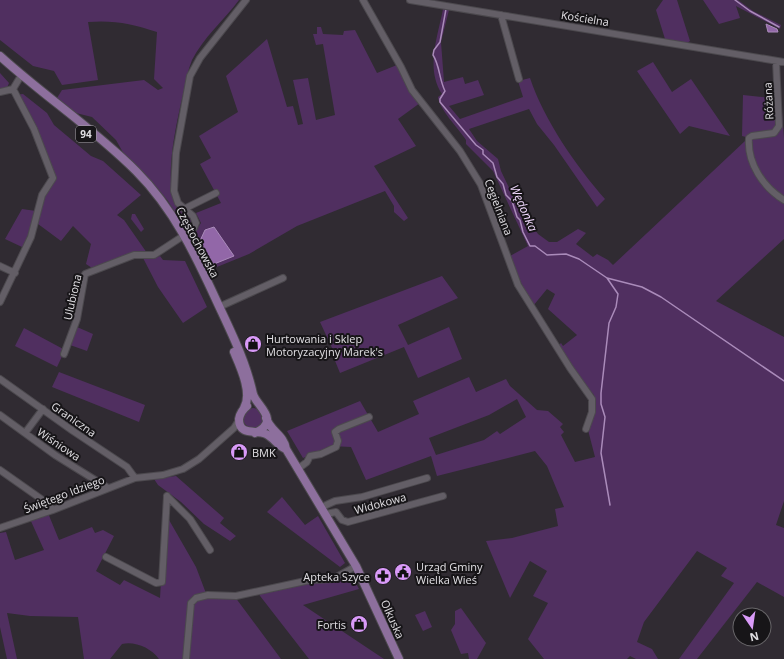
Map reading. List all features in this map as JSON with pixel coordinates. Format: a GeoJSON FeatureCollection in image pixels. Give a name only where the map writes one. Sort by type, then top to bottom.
{"type":"FeatureCollection","features":[{"type":"Feature","properties":{"kind":"main road","name":"Częstochowska"},"geometry":{"type":"LineString","coordinates":[[0,56],[135,170],[161,198],[219,307],[246,366],[254,398],[260,405]]}},
{"type":"Feature","properties":{"kind":"main road","name":"Częstochowska"},"geometry":{"type":"LineString","coordinates":[[0,63],[132,174],[160,206],[182,236],[240,365],[247,396],[244,408]]}},
{"type":"Feature","properties":{"kind":"main road"},"geometry":{"type":"LineString","coordinates":[[244,408],[250,405],[260,405]]}},
{"type":"Feature","properties":{"kind":"main road","name":"94"},"geometry":{"type":"LineString","coordinates":[[260,405],[264,410],[270,426],[285,442],[286,449],[299,468],[356,566]]}},
{"type":"Feature","properties":{"kind":"main road","name":"94"},"geometry":{"type":"LineString","coordinates":[[239,420],[244,408]]}},
{"type":"Feature","properties":{"kind":"main road"},"geometry":{"type":"LineString","coordinates":[[255,433],[263,427],[266,418]]}},
{"type":"Feature","properties":{"kind":"main road"},"geometry":{"type":"LineString","coordinates":[[239,420],[245,430]]}},
{"type":"Feature","properties":{"kind":"main road","name":"94"},"geometry":{"type":"LineString","coordinates":[[245,430],[266,434],[286,449]]}},
{"type":"Feature","properties":{"kind":"main road","name":"Olkuska"},"geometry":{"type":"LineString","coordinates":[[356,566],[399,659]]}},
{"type":"Feature","properties":{"kind":"street"},"geometry":{"type":"LineString","coordinates":[[182,236],[194,228],[196,222],[193,216],[178,203],[175,196],[174,164],[190,76],[200,58],[246,0]]}},
{"type":"Feature","properties":{"kind":"street","name":"Cegielniana"},"geometry":{"type":"LineString","coordinates":[[363,0],[401,67],[412,90],[460,151],[481,185],[518,285],[570,368],[592,399],[592,412],[586,429]]}},
{"type":"Feature","properties":{"kind":"street","name":"Kościelna"},"geometry":{"type":"LineString","coordinates":[[410,0],[784,62]]}},
{"type":"Feature","properties":{"kind":"street"},"geometry":{"type":"LineString","coordinates":[[501,15],[519,79]]}},
{"type":"Feature","properties":{"kind":"street","name":"Różana"},"geometry":{"type":"LineString","coordinates":[[776,61],[779,126],[774,133],[752,136],[749,138],[748,145],[759,177],[784,200]]}},
{"type":"Feature","properties":{"kind":"street"},"geometry":{"type":"LineString","coordinates":[[0,92],[13,89],[19,79]]}},
{"type":"Feature","properties":{"kind":"street"},"geometry":{"type":"LineString","coordinates":[[0,302],[31,237],[42,195],[53,178],[34,128],[13,89]]}},
{"type":"Feature","properties":{"kind":"street"},"geometry":{"type":"LineString","coordinates":[[184,209],[216,193]]}},
{"type":"Feature","properties":{"kind":"street","name":"Ulubiona"},"geometry":{"type":"LineString","coordinates":[[64,354],[77,319],[85,274],[134,255],[154,255],[182,236]]}},
{"type":"Feature","properties":{"kind":"street"},"geometry":{"type":"LineString","coordinates":[[0,266],[15,273]]}},
{"type":"Feature","properties":{"kind":"street"},"geometry":{"type":"LineString","coordinates":[[219,307],[283,278]]}},
{"type":"Feature","properties":{"kind":"street","name":"Graniczna"},"geometry":{"type":"LineString","coordinates":[[0,379],[127,467],[134,478]]}},
{"type":"Feature","properties":{"kind":"street"},"geometry":{"type":"LineString","coordinates":[[25,433],[42,409]]}},
{"type":"Feature","properties":{"kind":"street","name":"Wiśniowa"},"geometry":{"type":"LineString","coordinates":[[0,415],[55,455],[108,488]]}},
{"type":"Feature","properties":{"kind":"street"},"geometry":{"type":"LineString","coordinates":[[299,468],[309,460],[310,456],[321,454],[336,447],[338,441],[335,432],[339,429],[368,417]]}},
{"type":"Feature","properties":{"kind":"street","name":"Świętego Idziego"},"geometry":{"type":"LineString","coordinates":[[0,528],[53,510],[134,478],[169,474],[187,468],[197,462],[225,436],[239,420]]}},
{"type":"Feature","properties":{"kind":"street"},"geometry":{"type":"LineString","coordinates":[[225,436],[245,430]]}},
{"type":"Feature","properties":{"kind":"street"},"geometry":{"type":"LineString","coordinates":[[0,470],[43,500],[53,510]]}},
{"type":"Feature","properties":{"kind":"street"},"geometry":{"type":"LineString","coordinates":[[324,511],[335,501],[362,497],[427,478]]}},
{"type":"Feature","properties":{"kind":"street"},"geometry":{"type":"LineString","coordinates":[[106,557],[156,583],[162,582],[167,496],[190,519],[210,550]]}},
{"type":"Feature","properties":{"kind":"street","name":"Widokowa"},"geometry":{"type":"LineString","coordinates":[[324,511],[336,512],[342,520],[348,522],[443,496]]}},
{"type":"Feature","properties":{"kind":"street"},"geometry":{"type":"LineString","coordinates":[[186,659],[191,603],[196,598],[208,595],[236,596],[310,580],[333,579],[356,566]]}},
{"type":"Feature","properties":{"kind":"shaded area"},"geometry":{"type":"Polygon","coordinates":[[[0,0],[239,0],[208,37],[192,60],[181,102],[171,161],[172,190],[174,202],[191,220],[190,226],[182,224],[168,201],[125,156],[116,140],[92,117],[76,113],[57,98],[62,90],[144,80],[158,90],[163,88],[154,79],[157,32],[123,23],[88,22],[98,80],[62,85],[54,71],[33,66],[0,40],[0,0]]]}},
{"type":"Feature","properties":{"kind":"shaded area"},"geometry":{"type":"Polygon","coordinates":[[[663,0],[677,0],[690,41],[687,43],[665,39],[656,10],[663,0]]]}},
{"type":"Feature","properties":{"kind":"shaded area"},"geometry":{"type":"Polygon","coordinates":[[[703,0],[738,0],[753,11],[781,25],[780,29],[736,6],[740,18],[719,24],[703,0]]]}},
{"type":"Feature","properties":{"kind":"shaded area"},"geometry":{"type":"Polygon","coordinates":[[[443,9],[449,10],[441,42],[444,82],[463,77],[465,84],[478,80],[484,95],[449,106],[460,119],[523,97],[518,81],[530,78],[536,94],[552,126],[572,157],[605,199],[597,207],[554,145],[537,124],[529,109],[469,129],[477,141],[498,159],[501,171],[515,200],[538,234],[549,242],[557,242],[578,229],[586,233],[576,244],[593,257],[597,254],[608,260],[613,265],[745,141],[746,137],[742,136],[743,95],[781,99],[784,138],[784,239],[716,301],[784,337],[784,501],[776,525],[784,528],[784,597],[757,582],[738,607],[732,607],[732,614],[697,659],[679,659],[734,583],[721,576],[727,568],[697,551],[644,622],[637,642],[652,649],[658,659],[636,659],[630,656],[627,659],[544,659],[528,639],[548,603],[533,596],[547,571],[530,561],[510,598],[486,541],[512,538],[558,526],[555,509],[564,507],[547,466],[535,451],[437,476],[431,456],[366,480],[351,447],[332,446],[303,458],[287,431],[360,401],[378,432],[419,414],[413,401],[469,377],[476,392],[506,379],[510,386],[537,410],[548,411],[563,424],[560,427],[564,432],[561,435],[575,462],[595,457],[588,430],[595,403],[594,395],[579,378],[559,345],[561,343],[563,346],[577,335],[548,309],[555,294],[547,289],[533,306],[524,290],[510,256],[528,246],[493,171],[466,144],[466,140],[445,113],[439,102],[438,97],[442,94],[434,74],[434,52],[443,9]],[[517,399],[489,415],[429,438],[436,455],[484,440],[497,431],[500,434],[526,417],[517,399]]]}},
{"type":"Feature","properties":{"kind":"shaded area"},"geometry":{"type":"Polygon","coordinates":[[[766,24],[777,29],[778,32],[768,32],[766,24]]]}},
{"type":"Feature","properties":{"kind":"shaded area"},"geometry":{"type":"Polygon","coordinates":[[[317,27],[321,27],[323,34],[343,35],[344,31],[355,30],[377,73],[397,65],[420,103],[398,119],[416,146],[374,166],[408,218],[404,221],[394,212],[394,206],[385,191],[297,226],[249,254],[207,271],[193,240],[193,235],[201,223],[196,213],[221,203],[200,164],[211,158],[199,136],[238,112],[226,76],[267,39],[287,107],[293,106],[298,125],[303,124],[293,80],[308,78],[316,120],[335,115],[323,44],[316,45],[313,34],[317,34],[317,27]]]}},
{"type":"Feature","properties":{"kind":"shaded area"},"geometry":{"type":"Polygon","coordinates":[[[653,62],[672,92],[691,79],[730,136],[689,126],[680,134],[637,71],[653,62]]]}},
{"type":"Feature","properties":{"kind":"shaded area"},"geometry":{"type":"Polygon","coordinates":[[[0,73],[9,83],[7,88],[0,90],[0,73]]]}},
{"type":"Feature","properties":{"kind":"shaded area"},"geometry":{"type":"Polygon","coordinates":[[[23,94],[47,113],[54,125],[91,156],[103,161],[141,195],[117,215],[124,220],[147,253],[134,253],[92,268],[86,264],[91,244],[73,226],[61,241],[34,221],[26,244],[22,247],[5,239],[22,209],[36,211],[55,177],[36,126],[15,95],[23,94]]]}},
{"type":"Feature","properties":{"kind":"shaded area"},"geometry":{"type":"Polygon","coordinates":[[[132,214],[135,214],[144,229],[141,232],[131,219],[132,214]]]}},
{"type":"Feature","properties":{"kind":"shaded area"},"geometry":{"type":"Polygon","coordinates":[[[214,227],[234,256],[209,266],[199,243],[205,230],[214,227]]]}},
{"type":"Feature","properties":{"kind":"shaded area"},"geometry":{"type":"Polygon","coordinates":[[[142,256],[153,259],[160,256],[163,260],[185,261],[207,307],[183,323],[158,287],[142,256]]]}},
{"type":"Feature","properties":{"kind":"shaded area"},"geometry":{"type":"Polygon","coordinates":[[[442,276],[458,298],[398,325],[408,345],[449,327],[462,359],[418,378],[404,347],[340,373],[331,351],[333,350],[320,322],[442,276]]]}},
{"type":"Feature","properties":{"kind":"shaded area"},"geometry":{"type":"Polygon","coordinates":[[[77,327],[93,334],[87,351],[70,345],[77,327]]]}},
{"type":"Feature","properties":{"kind":"shaded area"},"geometry":{"type":"Polygon","coordinates":[[[24,328],[65,350],[57,367],[15,346],[24,328]]]}},
{"type":"Feature","properties":{"kind":"shaded area"},"geometry":{"type":"Polygon","coordinates":[[[59,372],[145,405],[139,422],[52,387],[59,372]]]}},
{"type":"Feature","properties":{"kind":"shaded area"},"geometry":{"type":"Polygon","coordinates":[[[253,408],[260,411],[263,418],[260,425],[253,428],[246,425],[243,418],[246,411],[253,408]]]}},
{"type":"Feature","properties":{"kind":"shaded area"},"geometry":{"type":"Polygon","coordinates":[[[176,476],[224,518],[220,523],[236,536],[230,541],[204,524],[181,502],[158,485],[154,479],[176,476]]]}},
{"type":"Feature","properties":{"kind":"shaded area"},"geometry":{"type":"Polygon","coordinates":[[[282,497],[305,525],[318,516],[345,563],[340,567],[267,512],[282,497]]]}},
{"type":"Feature","properties":{"kind":"shaded area"},"geometry":{"type":"Polygon","coordinates":[[[48,513],[59,540],[92,527],[95,533],[103,530],[114,536],[96,571],[120,585],[124,580],[160,598],[165,513],[196,567],[207,596],[235,597],[281,659],[159,659],[156,655],[142,646],[127,643],[122,644],[110,659],[84,659],[78,617],[30,616],[7,613],[17,659],[7,659],[0,627],[0,533],[6,532],[15,560],[44,550],[30,519],[48,513]]]}},
{"type":"Feature","properties":{"kind":"shaded area"},"geometry":{"type":"Polygon","coordinates":[[[351,574],[359,589],[303,605],[384,659],[309,659],[257,592],[316,582],[330,582],[351,574]]]}},
{"type":"Feature","properties":{"kind":"shaded area"},"geometry":{"type":"Polygon","coordinates":[[[461,608],[486,643],[477,659],[469,659],[468,653],[461,654],[451,630],[455,624],[455,611],[461,608]]]}},
{"type":"Feature","properties":{"kind":"shaded area"},"geometry":{"type":"Polygon","coordinates":[[[425,611],[432,627],[423,631],[415,615],[425,611]]]}},
{"type":"Feature","properties":{"kind":"waterway"},"geometry":{"type":"LineString","coordinates":[[735,0],[750,11],[779,27]]}},
{"type":"Feature","properties":{"kind":"waterway","name":"Wędonka"},"geometry":{"type":"LineString","coordinates":[[446,9],[440,42],[434,50],[433,55],[445,91],[440,99],[440,102],[476,145],[483,150],[483,154],[493,163],[497,177],[503,184],[506,195],[512,201],[517,217],[520,220],[523,232],[530,246],[535,246],[547,255],[566,254],[579,259],[607,278],[642,287],[661,297],[784,381]]}},
{"type":"Feature","properties":{"kind":"waterway"},"geometry":{"type":"LineString","coordinates":[[607,278],[618,294],[616,307],[609,323],[601,393],[601,404],[605,417],[601,453],[610,505]]}},
{"type":"Feature","properties":{"kind":"place","name":"Hurtowania i Sklep Motoryzacyjny Marek's"},"geometry":{"type":"Point","coordinates":[253,344]}},
{"type":"Feature","properties":{"kind":"place","name":"BMK"},"geometry":{"type":"Point","coordinates":[239,452]}},
{"type":"Feature","properties":{"kind":"place","name":"Urząd Gminy Wielka Wieś"},"geometry":{"type":"Point","coordinates":[403,572]}},
{"type":"Feature","properties":{"kind":"place","name":"Apteka Szyce"},"geometry":{"type":"Point","coordinates":[383,576]}},
{"type":"Feature","properties":{"kind":"place","name":"Fortis"},"geometry":{"type":"Point","coordinates":[359,624]}}]}
